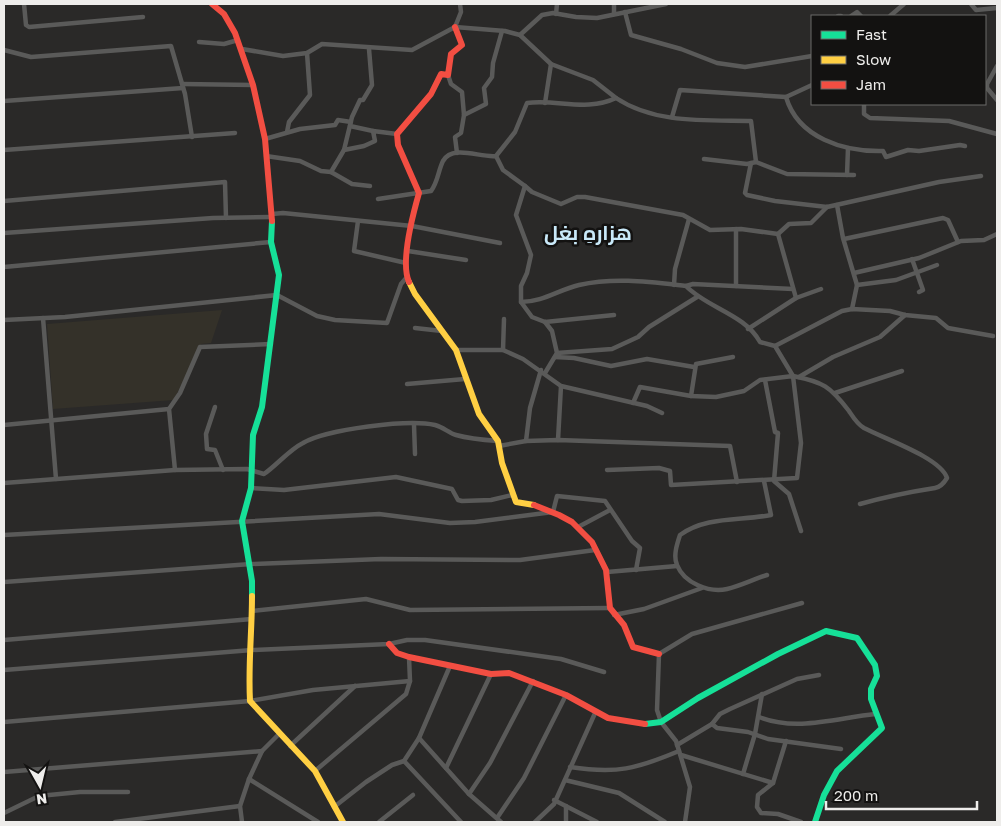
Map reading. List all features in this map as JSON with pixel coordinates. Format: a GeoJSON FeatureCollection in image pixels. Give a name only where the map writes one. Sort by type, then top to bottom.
{"type":"FeatureCollection","features":[{"type":"Feature","properties":{"kind":"street"},"geometry":{"type":"LineString","coordinates":[[24,4],[26,24],[29,27],[143,17]]}},
{"type":"Feature","properties":{"kind":"street"},"geometry":{"type":"LineString","coordinates":[[212,4],[224,14],[238,40],[253,84],[264,139],[272,215],[271,242],[279,275],[262,407],[253,435],[251,488],[242,521],[251,564],[252,650],[248,659],[250,701],[315,771],[343,822]]}},
{"type":"Feature","properties":{"kind":"street"},"geometry":{"type":"LineString","coordinates":[[457,153],[455,137],[461,133],[464,115],[462,92],[451,84],[448,75],[451,54],[462,45],[455,27],[461,12],[460,4]]}},
{"type":"Feature","properties":{"kind":"street"},"geometry":{"type":"LineString","coordinates":[[556,14],[557,4]]}},
{"type":"Feature","properties":{"kind":"street"},"geometry":{"type":"LineString","coordinates":[[614,4],[614,14]]}},
{"type":"Feature","properties":{"kind":"street"},"geometry":{"type":"LineString","coordinates":[[520,35],[542,15],[556,14],[590,18],[666,4]]}},
{"type":"Feature","properties":{"kind":"street"},"geometry":{"type":"LineString","coordinates":[[891,15],[904,4]]}},
{"type":"Feature","properties":{"kind":"street"},"geometry":{"type":"LineString","coordinates":[[971,4],[976,10],[997,8]]}},
{"type":"Feature","properties":{"kind":"street"},"geometry":{"type":"LineString","coordinates":[[625,12],[630,35],[681,49],[717,63],[745,67],[811,56]]}},
{"type":"Feature","properties":{"kind":"street"},"geometry":{"type":"LineString","coordinates":[[242,49],[283,56],[307,53],[322,44],[370,49],[412,50],[455,27],[502,31],[520,35],[550,64],[593,80],[633,110],[692,120],[751,121],[753,163],[746,185],[745,192],[747,195],[774,201],[827,207],[980,176]]}},
{"type":"Feature","properties":{"kind":"street"},"geometry":{"type":"LineString","coordinates":[[464,115],[486,104],[484,88],[492,77],[493,63],[502,31]]}},
{"type":"Feature","properties":{"kind":"street"},"geometry":{"type":"LineString","coordinates":[[200,42],[224,44],[238,40]]}},
{"type":"Feature","properties":{"kind":"street"},"geometry":{"type":"LineString","coordinates":[[4,50],[31,57],[171,46],[182,86],[192,137]]}},
{"type":"Feature","properties":{"kind":"street"},"geometry":{"type":"LineString","coordinates":[[331,172],[344,150],[350,124],[360,100],[363,100],[372,85],[370,49]]}},
{"type":"Feature","properties":{"kind":"street"},"geometry":{"type":"LineString","coordinates":[[287,132],[289,122],[310,95],[307,53]]}},
{"type":"Feature","properties":{"kind":"street"},"geometry":{"type":"LineString","coordinates":[[545,103],[550,64]]}},
{"type":"Feature","properties":{"kind":"street"},"geometry":{"type":"LineString","coordinates":[[997,68],[987,84],[987,88],[997,100]]}},
{"type":"Feature","properties":{"kind":"street"},"geometry":{"type":"LineString","coordinates":[[448,75],[441,74],[431,94],[397,134],[398,145],[419,193],[406,263],[407,277],[415,294],[456,350],[465,380],[479,414],[499,444],[502,463],[516,502],[533,504],[580,526],[606,572],[610,608],[613,615],[623,623],[633,647],[659,654],[692,634],[802,603]]}},
{"type":"Feature","properties":{"kind":"street"},"geometry":{"type":"LineString","coordinates":[[4,101],[182,86],[253,84]]}},
{"type":"Feature","properties":{"kind":"street"},"geometry":{"type":"LineString","coordinates":[[672,117],[680,90],[786,97],[811,85]]}},
{"type":"Feature","properties":{"kind":"street"},"geometry":{"type":"LineString","coordinates":[[786,97],[789,108],[805,129],[848,148],[883,151],[886,157],[908,150],[919,151],[960,145],[965,146]]}},
{"type":"Feature","properties":{"kind":"street"},"geometry":{"type":"LineString","coordinates":[[378,199],[431,190],[435,185],[444,159],[457,153],[496,156],[515,132],[527,103],[576,106],[605,104],[616,98]]}},
{"type":"Feature","properties":{"kind":"street"},"geometry":{"type":"LineString","coordinates":[[864,105],[864,114],[870,118],[949,121],[997,134]]}},
{"type":"Feature","properties":{"kind":"street"},"geometry":{"type":"LineString","coordinates":[[264,139],[287,132],[335,125],[338,120],[373,132],[397,134]]}},
{"type":"Feature","properties":{"kind":"street"},"geometry":{"type":"LineString","coordinates":[[344,150],[364,146],[374,141],[373,132]]}},
{"type":"Feature","properties":{"kind":"street"},"geometry":{"type":"LineString","coordinates":[[4,150],[235,133]]}},
{"type":"Feature","properties":{"kind":"street"},"geometry":{"type":"LineString","coordinates":[[847,175],[848,148]]}},
{"type":"Feature","properties":{"kind":"street"},"geometry":{"type":"LineString","coordinates":[[266,156],[300,161],[321,171],[331,172],[352,184],[370,186]]}},
{"type":"Feature","properties":{"kind":"street"},"geometry":{"type":"LineString","coordinates":[[496,156],[503,170],[532,192],[561,204],[578,197],[585,197],[683,215],[710,230],[736,229],[778,234],[789,224],[812,223],[827,207]]}},
{"type":"Feature","properties":{"kind":"street"},"geometry":{"type":"LineString","coordinates":[[704,159],[753,163],[787,174],[854,175]]}},
{"type":"Feature","properties":{"kind":"street"},"geometry":{"type":"LineString","coordinates":[[4,201],[225,182],[226,218]]}},
{"type":"Feature","properties":{"kind":"street"},"geometry":{"type":"LineString","coordinates":[[525,186],[516,215],[531,255],[527,273],[521,286],[520,302],[532,317],[545,322],[614,315]]}},
{"type":"Feature","properties":{"kind":"street"},"geometry":{"type":"LineString","coordinates":[[837,205],[857,285],[852,309]]}},
{"type":"Feature","properties":{"kind":"street"},"geometry":{"type":"LineString","coordinates":[[4,233],[272,215],[283,212],[412,226],[500,242]]}},
{"type":"Feature","properties":{"kind":"street"},"geometry":{"type":"LineString","coordinates":[[844,239],[943,218],[948,220],[958,242]]}},
{"type":"Feature","properties":{"kind":"street"},"geometry":{"type":"LineString","coordinates":[[674,285],[675,269],[689,219]]}},
{"type":"Feature","properties":{"kind":"street"},"geometry":{"type":"LineString","coordinates":[[358,221],[354,251],[406,263]]}},
{"type":"Feature","properties":{"kind":"street"},"geometry":{"type":"LineString","coordinates":[[736,229],[736,286]]}},
{"type":"Feature","properties":{"kind":"street"},"geometry":{"type":"LineString","coordinates":[[778,234],[796,298]]}},
{"type":"Feature","properties":{"kind":"street"},"geometry":{"type":"LineString","coordinates":[[854,273],[912,259],[958,242],[984,240],[997,234]]}},
{"type":"Feature","properties":{"kind":"street"},"geometry":{"type":"LineString","coordinates":[[4,267],[271,242]]}},
{"type":"Feature","properties":{"kind":"street"},"geometry":{"type":"LineString","coordinates":[[408,250],[466,260]]}},
{"type":"Feature","properties":{"kind":"street"},"geometry":{"type":"LineString","coordinates":[[912,259],[923,290],[919,292]]}},
{"type":"Feature","properties":{"kind":"street"},"geometry":{"type":"LineString","coordinates":[[857,285],[896,280],[918,274],[937,265]]}},
{"type":"Feature","properties":{"kind":"street"},"geometry":{"type":"LineString","coordinates":[[4,320],[65,317],[277,295],[317,316],[335,320],[387,323],[401,284],[407,277]]}},
{"type":"Feature","properties":{"kind":"street"},"geometry":{"type":"LineString","coordinates":[[520,302],[544,300],[576,286],[602,281],[632,280],[686,286],[693,284],[793,289]]}},
{"type":"Feature","properties":{"kind":"street"},"geometry":{"type":"LineString","coordinates":[[686,286],[697,297],[731,314],[756,334],[760,342],[775,346],[842,311],[852,309],[890,311],[905,315],[936,318],[948,328],[993,336]]}},
{"type":"Feature","properties":{"kind":"street"},"geometry":{"type":"LineString","coordinates":[[748,329],[796,298],[821,288]]}},
{"type":"Feature","properties":{"kind":"street"},"geometry":{"type":"LineString","coordinates":[[526,441],[530,408],[543,371],[556,355],[612,349],[638,337],[650,327],[697,297]]}},
{"type":"Feature","properties":{"kind":"street"},"geometry":{"type":"LineString","coordinates":[[799,377],[833,357],[880,337],[905,315]]}},
{"type":"Feature","properties":{"kind":"street"},"geometry":{"type":"LineString","coordinates":[[43,318],[56,479]]}},
{"type":"Feature","properties":{"kind":"street"},"geometry":{"type":"LineString","coordinates":[[503,350],[504,320]]}},
{"type":"Feature","properties":{"kind":"street"},"geometry":{"type":"LineString","coordinates":[[545,322],[552,331],[556,355]]}},
{"type":"Feature","properties":{"kind":"street"},"geometry":{"type":"LineString","coordinates":[[415,328],[442,331]]}},
{"type":"Feature","properties":{"kind":"street"},"geometry":{"type":"LineString","coordinates":[[175,470],[169,409],[180,393],[200,347],[271,344]]}},
{"type":"Feature","properties":{"kind":"street"},"geometry":{"type":"LineString","coordinates":[[607,470],[659,468],[670,471],[671,485],[774,481],[798,478],[800,443],[793,376],[775,346]]}},
{"type":"Feature","properties":{"kind":"street"},"geometry":{"type":"LineString","coordinates":[[456,350],[503,350],[543,371],[561,386],[633,402],[662,413]]}},
{"type":"Feature","properties":{"kind":"street"},"geometry":{"type":"LineString","coordinates":[[556,355],[611,366],[647,359],[694,367]]}},
{"type":"Feature","properties":{"kind":"street"},"geometry":{"type":"LineString","coordinates":[[692,396],[694,367],[700,362],[733,357]]}},
{"type":"Feature","properties":{"kind":"street"},"geometry":{"type":"LineString","coordinates":[[835,393],[902,371]]}},
{"type":"Feature","properties":{"kind":"street"},"geometry":{"type":"LineString","coordinates":[[633,402],[640,387],[692,396],[716,397],[744,391],[765,380],[793,376],[825,385],[835,393],[860,425],[927,458],[944,470],[947,478],[943,484],[935,488],[902,492],[860,504]]}},
{"type":"Feature","properties":{"kind":"street"},"geometry":{"type":"LineString","coordinates":[[407,384],[465,380]]}},
{"type":"Feature","properties":{"kind":"street"},"geometry":{"type":"LineString","coordinates":[[765,380],[775,432],[778,433],[774,481]]}},
{"type":"Feature","properties":{"kind":"street"},"geometry":{"type":"LineString","coordinates":[[558,440],[561,386]]}},
{"type":"Feature","properties":{"kind":"street"},"geometry":{"type":"LineString","coordinates":[[215,406],[206,434],[207,449],[215,450],[223,470]]}},
{"type":"Feature","properties":{"kind":"street"},"geometry":{"type":"LineString","coordinates":[[4,425],[169,409]]}},
{"type":"Feature","properties":{"kind":"street"},"geometry":{"type":"LineString","coordinates":[[414,425],[415,454]]}},
{"type":"Feature","properties":{"kind":"street"},"geometry":{"type":"LineString","coordinates":[[4,483],[175,470],[247,469],[264,474],[301,443],[316,437],[353,429],[414,425],[435,425],[455,434],[499,444],[558,440],[730,446],[738,482]]}},
{"type":"Feature","properties":{"kind":"street"},"geometry":{"type":"LineString","coordinates":[[251,488],[284,490],[396,477],[452,490],[458,500],[462,501],[490,500],[512,494]]}},
{"type":"Feature","properties":{"kind":"street"},"geometry":{"type":"LineString","coordinates":[[702,588],[688,579],[677,566],[677,544],[680,535],[690,527],[715,521],[771,515],[764,481]]}},
{"type":"Feature","properties":{"kind":"street"},"geometry":{"type":"LineString","coordinates":[[774,481],[789,494],[801,531]]}},
{"type":"Feature","properties":{"kind":"street"},"geometry":{"type":"LineString","coordinates":[[553,512],[556,496],[605,501],[632,541],[640,548],[636,570]]}},
{"type":"Feature","properties":{"kind":"street"},"geometry":{"type":"LineString","coordinates":[[580,526],[610,510]]}},
{"type":"Feature","properties":{"kind":"street"},"geometry":{"type":"LineString","coordinates":[[4,535],[379,514],[450,523],[475,522],[553,512]]}},
{"type":"Feature","properties":{"kind":"street"},"geometry":{"type":"LineString","coordinates":[[4,582],[251,564],[381,559],[520,560],[595,550]]}},
{"type":"Feature","properties":{"kind":"street"},"geometry":{"type":"LineString","coordinates":[[606,572],[677,566]]}},
{"type":"Feature","properties":{"kind":"street"},"geometry":{"type":"LineString","coordinates":[[613,615],[644,609],[702,588],[726,589],[767,575]]}},
{"type":"Feature","properties":{"kind":"street"},"geometry":{"type":"LineString","coordinates":[[4,640],[252,615],[366,599],[410,610],[550,606],[610,608]]}},
{"type":"Feature","properties":{"kind":"street"},"geometry":{"type":"LineString","coordinates":[[389,644],[397,652],[408,657],[491,674],[509,673],[534,681],[566,695],[608,718],[644,724],[661,722],[698,698],[754,669],[778,654],[826,631],[857,638],[872,659],[877,674],[871,688],[874,714],[882,725],[881,730],[849,758],[830,780],[820,801],[815,822]]}},
{"type":"Feature","properties":{"kind":"street"},"geometry":{"type":"LineString","coordinates":[[4,670],[252,650],[389,644],[407,640],[425,640],[561,659],[604,672]]}},
{"type":"Feature","properties":{"kind":"street"},"geometry":{"type":"LineString","coordinates":[[659,654],[659,686],[656,702],[661,722],[677,744],[690,787],[685,822]]}},
{"type":"Feature","properties":{"kind":"street"},"geometry":{"type":"LineString","coordinates":[[315,771],[406,694],[410,681],[408,657]]}},
{"type":"Feature","properties":{"kind":"street"},"geometry":{"type":"LineString","coordinates":[[334,807],[366,782],[404,761],[419,738],[450,666]]}},
{"type":"Feature","properties":{"kind":"street"},"geometry":{"type":"LineString","coordinates":[[446,768],[491,674]]}},
{"type":"Feature","properties":{"kind":"street"},"geometry":{"type":"LineString","coordinates":[[677,744],[712,724],[720,714],[797,679],[819,675]]}},
{"type":"Feature","properties":{"kind":"street"},"geometry":{"type":"LineString","coordinates":[[4,722],[250,701],[356,685],[410,681]]}},
{"type":"Feature","properties":{"kind":"street"},"geometry":{"type":"LineString","coordinates":[[469,794],[490,763],[534,681]]}},
{"type":"Feature","properties":{"kind":"street"},"geometry":{"type":"LineString","coordinates":[[290,746],[356,685]]}},
{"type":"Feature","properties":{"kind":"street"},"geometry":{"type":"LineString","coordinates":[[743,774],[756,734],[762,694]]}},
{"type":"Feature","properties":{"kind":"street"},"geometry":{"type":"LineString","coordinates":[[419,738],[469,794],[499,820],[524,778],[566,695]]}},
{"type":"Feature","properties":{"kind":"street"},"geometry":{"type":"LineString","coordinates":[[535,822],[554,804],[554,800],[596,711]]}},
{"type":"Feature","properties":{"kind":"street"},"geometry":{"type":"LineString","coordinates":[[759,717],[795,724],[810,724],[874,714]]}},
{"type":"Feature","properties":{"kind":"street"},"geometry":{"type":"LineString","coordinates":[[712,724],[717,728],[841,749]]}},
{"type":"Feature","properties":{"kind":"street"},"geometry":{"type":"LineString","coordinates":[[242,822],[240,806],[249,779],[262,751],[279,734]]}},
{"type":"Feature","properties":{"kind":"street"},"geometry":{"type":"LineString","coordinates":[[786,741],[773,783],[758,795],[758,810],[761,813],[788,817],[801,822]]}},
{"type":"Feature","properties":{"kind":"street"},"geometry":{"type":"LineString","coordinates":[[4,772],[262,751]]}},
{"type":"Feature","properties":{"kind":"street"},"geometry":{"type":"LineString","coordinates":[[570,767],[597,771],[627,770],[680,753],[773,783]]}},
{"type":"Feature","properties":{"kind":"street"},"geometry":{"type":"LineString","coordinates":[[404,761],[461,822]]}},
{"type":"Feature","properties":{"kind":"street"},"geometry":{"type":"LineString","coordinates":[[249,779],[318,822]]}},
{"type":"Feature","properties":{"kind":"street"},"geometry":{"type":"LineString","coordinates":[[565,780],[618,793],[665,822]]}},
{"type":"Feature","properties":{"kind":"street"},"geometry":{"type":"LineString","coordinates":[[4,813],[39,796],[80,792],[128,792]]}},
{"type":"Feature","properties":{"kind":"street"},"geometry":{"type":"LineString","coordinates":[[379,822],[413,795]]}},
{"type":"Feature","properties":{"kind":"street"},"geometry":{"type":"LineString","coordinates":[[554,800],[597,822]]}},
{"type":"Feature","properties":{"kind":"street"},"geometry":{"type":"LineString","coordinates":[[115,822],[240,806]]}},
{"type":"Feature","properties":{"kind":"street"},"geometry":{"type":"LineString","coordinates":[[566,806],[566,822]]}},
{"type":"Feature","properties":{"kind":"shaded area"},"geometry":{"type":"Polygon","coordinates":[[[222,310],[211,343],[201,344],[174,400],[53,409],[47,324],[222,310]]]}},
{"type":"Feature","properties":{"kind":"traffic: fast"},"geometry":{"type":"LineString","coordinates":[[252,596],[252,581],[242,521],[251,488],[253,435],[262,407],[279,275],[271,242],[272,221]]}},
{"type":"Feature","properties":{"kind":"traffic: fast"},"geometry":{"type":"LineString","coordinates":[[645,724],[661,722],[698,698],[778,654],[826,631],[857,638],[875,665],[877,676],[871,689],[871,699],[882,728],[837,771],[824,795],[815,822]]}},
{"type":"Feature","properties":{"kind":"traffic: slow"},"geometry":{"type":"LineString","coordinates":[[409,282],[415,294],[456,350],[479,414],[498,441],[502,463],[516,502],[534,505]]}},
{"type":"Feature","properties":{"kind":"traffic: slow"},"geometry":{"type":"LineString","coordinates":[[252,596],[249,674],[250,701],[315,771],[343,822]]}},
{"type":"Feature","properties":{"kind":"traffic: jam"},"geometry":{"type":"LineString","coordinates":[[212,4],[224,14],[235,33],[253,85],[265,139],[272,221]]}},
{"type":"Feature","properties":{"kind":"traffic: jam"},"geometry":{"type":"LineString","coordinates":[[409,282],[406,263],[407,251],[419,193],[398,145],[397,134],[431,94],[441,74],[448,75],[451,54],[462,45],[455,27]]}},
{"type":"Feature","properties":{"kind":"traffic: jam"},"geometry":{"type":"LineString","coordinates":[[534,505],[572,522],[592,542],[606,570],[610,608],[624,625],[633,647],[659,654]]}},
{"type":"Feature","properties":{"kind":"traffic: jam"},"geometry":{"type":"LineString","coordinates":[[389,644],[397,653],[409,657],[491,674],[509,673],[566,695],[608,718],[645,724]]}},
{"type":"Feature","properties":{"kind":"district","name":"هزارهِ بغل"},"geometry":{"type":"Point","coordinates":[588,233]}}]}
